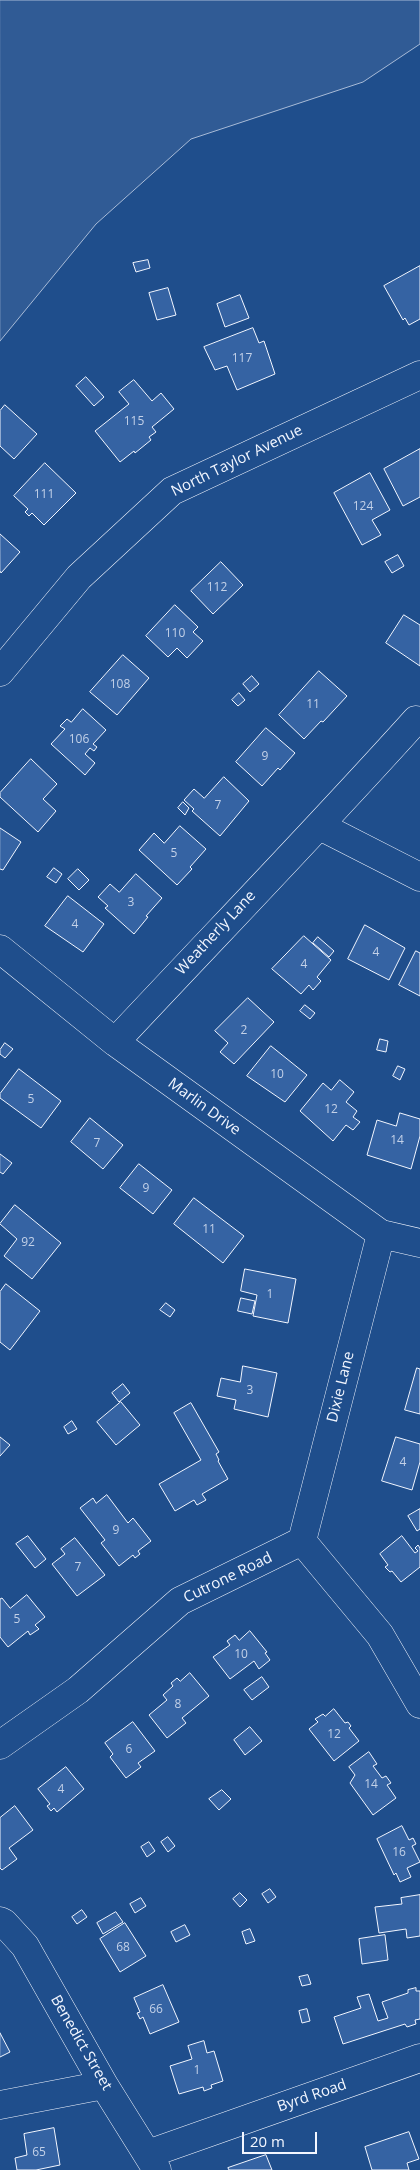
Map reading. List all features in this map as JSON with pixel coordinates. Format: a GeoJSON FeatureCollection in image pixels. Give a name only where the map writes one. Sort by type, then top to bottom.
{"type":"FeatureCollection","features":[{"type":"Feature","properties":{"kind":"street","name":"North Taylor Avenue"},"geometry":{"type":"LineString","coordinates":[[0,672],[79,577],[172,491],[420,375]]}},
{"type":"Feature","properties":{"kind":"street","name":"Weatherly Lane"},"geometry":{"type":"LineString","coordinates":[[115,1042],[277,868],[320,826],[416,720]]}},
{"type":"Feature","properties":{"kind":"street"},"geometry":{"type":"LineString","coordinates":[[320,826],[420,877]]}},
{"type":"Feature","properties":{"kind":"street","name":"Marlin Drive"},"geometry":{"type":"LineString","coordinates":[[0,949],[115,1042],[381,1234],[420,1243]]}},
{"type":"Feature","properties":{"kind":"street","name":"Dixie Lane"},"geometry":{"type":"LineString","coordinates":[[302,1541],[381,1234]]}},
{"type":"Feature","properties":{"kind":"street"},"geometry":{"type":"LineString","coordinates":[[302,1541],[380,1635],[420,1704]]}},
{"type":"Feature","properties":{"kind":"street","name":"Cutrone Road"},"geometry":{"type":"LineString","coordinates":[[0,1745],[78,1690],[180,1601],[302,1541]]}},
{"type":"Feature","properties":{"kind":"street","name":"Benedict Street"},"geometry":{"type":"LineString","coordinates":[[0,1921],[25,1946],[104,2084],[152,2162]]}},
{"type":"Feature","properties":{"kind":"street","name":"Byrd Road"},"geometry":{"type":"LineString","coordinates":[[152,2162],[420,2058]]}},
{"type":"Feature","properties":{"kind":"street"},"geometry":{"type":"LineString","coordinates":[[0,2105],[104,2084]]}},
{"type":"Feature","properties":{"kind":"shaded area"},"geometry":{"type":"Polygon","coordinates":[[[0,0],[420,0],[420,44],[363,82],[191,139],[96,224],[0,341],[0,0]]]}},
{"type":"Feature","properties":{"kind":"building"},"geometry":{"type":"Polygon","coordinates":[[[148,260],[150,268],[136,272],[133,263],[148,260]]]}},
{"type":"Feature","properties":{"kind":"building"},"geometry":{"type":"Polygon","coordinates":[[[420,266],[420,319],[409,325],[405,318],[403,320],[384,286],[420,266]]]}},
{"type":"Feature","properties":{"kind":"building"},"geometry":{"type":"Polygon","coordinates":[[[168,288],[176,315],[157,320],[149,293],[168,288]]]}},
{"type":"Feature","properties":{"kind":"building"},"geometry":{"type":"Polygon","coordinates":[[[240,295],[249,318],[225,327],[217,304],[240,295]]]}},
{"type":"Feature","properties":{"kind":"building"},"geometry":{"type":"Polygon","coordinates":[[[253,328],[259,343],[264,341],[275,374],[237,390],[227,366],[215,370],[204,347],[253,328]]]}},
{"type":"Feature","properties":{"kind":"building"},"geometry":{"type":"Polygon","coordinates":[[[86,377],[104,397],[94,406],[76,386],[86,377]]]}},
{"type":"Feature","properties":{"kind":"building"},"geometry":{"type":"Polygon","coordinates":[[[134,380],[152,401],[161,393],[174,409],[152,427],[156,432],[149,437],[151,440],[120,462],[95,431],[129,404],[119,392],[134,380]]]}},
{"type":"Feature","properties":{"kind":"building"},"geometry":{"type":"Polygon","coordinates":[[[5,405],[37,434],[14,459],[0,446],[0,411],[5,405]]]}},
{"type":"Feature","properties":{"kind":"building"},"geometry":{"type":"Polygon","coordinates":[[[420,449],[420,497],[403,506],[384,469],[420,449]]]}},
{"type":"Feature","properties":{"kind":"building"},"geometry":{"type":"Polygon","coordinates":[[[45,463],[76,493],[44,525],[32,513],[29,516],[25,512],[28,509],[14,496],[45,463]]]}},
{"type":"Feature","properties":{"kind":"building"},"geometry":{"type":"Polygon","coordinates":[[[370,473],[390,510],[372,520],[381,535],[362,545],[334,493],[370,473]]]}},
{"type":"Feature","properties":{"kind":"building"},"geometry":{"type":"Polygon","coordinates":[[[0,534],[20,552],[1,573],[0,571],[0,534]]]}},
{"type":"Feature","properties":{"kind":"building"},"geometry":{"type":"Polygon","coordinates":[[[398,555],[404,566],[392,573],[385,562],[398,555]]]}},
{"type":"Feature","properties":{"kind":"building"},"geometry":{"type":"Polygon","coordinates":[[[221,562],[243,585],[213,614],[191,591],[221,562]]]}},
{"type":"Feature","properties":{"kind":"building"},"geometry":{"type":"Polygon","coordinates":[[[175,605],[198,627],[193,632],[203,641],[187,658],[177,648],[168,657],[146,636],[175,605]]]}},
{"type":"Feature","properties":{"kind":"building"},"geometry":{"type":"Polygon","coordinates":[[[404,615],[420,625],[420,666],[386,643],[404,615]]]}},
{"type":"Feature","properties":{"kind":"building"},"geometry":{"type":"Polygon","coordinates":[[[123,655],[149,678],[117,715],[90,692],[123,655]]]}},
{"type":"Feature","properties":{"kind":"building"},"geometry":{"type":"Polygon","coordinates":[[[319,671],[347,696],[304,739],[279,715],[319,671]]]}},
{"type":"Feature","properties":{"kind":"building"},"geometry":{"type":"Polygon","coordinates":[[[252,676],[259,684],[250,692],[243,684],[252,676]]]}},
{"type":"Feature","properties":{"kind":"building"},"geometry":{"type":"Polygon","coordinates":[[[239,693],[245,700],[238,706],[232,700],[239,693]]]}},
{"type":"Feature","properties":{"kind":"building"},"geometry":{"type":"Polygon","coordinates":[[[83,709],[106,730],[93,744],[97,747],[94,751],[90,748],[85,754],[95,763],[85,775],[51,744],[65,729],[60,726],[67,719],[71,722],[83,709]]]}},
{"type":"Feature","properties":{"kind":"building"},"geometry":{"type":"Polygon","coordinates":[[[266,728],[295,753],[262,786],[236,762],[266,728]]]}},
{"type":"Feature","properties":{"kind":"building"},"geometry":{"type":"Polygon","coordinates":[[[31,759],[57,784],[43,799],[56,811],[38,832],[0,797],[0,793],[31,759]]]}},
{"type":"Feature","properties":{"kind":"building"},"geometry":{"type":"Polygon","coordinates":[[[224,777],[249,801],[220,836],[192,811],[194,809],[184,800],[194,789],[204,798],[224,777]]]}},
{"type":"Feature","properties":{"kind":"building"},"geometry":{"type":"Polygon","coordinates":[[[183,802],[189,808],[185,815],[178,808],[183,802]]]}},
{"type":"Feature","properties":{"kind":"building"},"geometry":{"type":"Polygon","coordinates":[[[180,826],[206,849],[190,867],[192,869],[177,885],[139,850],[154,833],[164,843],[180,826]]]}},
{"type":"Feature","properties":{"kind":"building"},"geometry":{"type":"Polygon","coordinates":[[[0,828],[21,842],[3,870],[0,869],[0,828]]]}},
{"type":"Feature","properties":{"kind":"building"},"geometry":{"type":"Polygon","coordinates":[[[54,868],[62,874],[56,883],[47,877],[54,868]]]}},
{"type":"Feature","properties":{"kind":"building"},"geometry":{"type":"Polygon","coordinates":[[[78,869],[89,880],[79,890],[68,879],[78,869]]]}},
{"type":"Feature","properties":{"kind":"building"},"geometry":{"type":"Polygon","coordinates":[[[136,874],[162,898],[146,916],[148,917],[134,934],[105,908],[108,906],[98,897],[110,884],[119,892],[136,874]]]}},
{"type":"Feature","properties":{"kind":"building"},"geometry":{"type":"Polygon","coordinates":[[[68,896],[104,924],[83,952],[45,926],[68,896]]]}},
{"type":"Feature","properties":{"kind":"building"},"geometry":{"type":"Polygon","coordinates":[[[365,925],[405,948],[389,980],[348,959],[365,925]]]}},
{"type":"Feature","properties":{"kind":"building"},"geometry":{"type":"Polygon","coordinates":[[[304,936],[331,960],[317,977],[321,981],[313,990],[309,985],[301,994],[272,969],[304,936]]]}},
{"type":"Feature","properties":{"kind":"building"},"geometry":{"type":"Polygon","coordinates":[[[318,937],[334,951],[329,957],[313,943],[318,937]]]}},
{"type":"Feature","properties":{"kind":"building"},"geometry":{"type":"Polygon","coordinates":[[[416,951],[420,953],[420,996],[399,985],[416,951]]]}},
{"type":"Feature","properties":{"kind":"building"},"geometry":{"type":"Polygon","coordinates":[[[248,998],[274,1022],[234,1064],[220,1052],[228,1043],[215,1031],[248,998]]]}},
{"type":"Feature","properties":{"kind":"building"},"geometry":{"type":"Polygon","coordinates":[[[305,1005],[315,1013],[310,1019],[300,1011],[305,1005]]]}},
{"type":"Feature","properties":{"kind":"building"},"geometry":{"type":"Polygon","coordinates":[[[380,1039],[388,1041],[386,1052],[377,1050],[380,1039]]]}},
{"type":"Feature","properties":{"kind":"building"},"geometry":{"type":"Polygon","coordinates":[[[5,1043],[13,1049],[5,1058],[0,1054],[0,1050],[5,1043]]]}},
{"type":"Feature","properties":{"kind":"building"},"geometry":{"type":"Polygon","coordinates":[[[271,1046],[307,1075],[285,1102],[247,1076],[271,1046]]]}},
{"type":"Feature","properties":{"kind":"building"},"geometry":{"type":"Polygon","coordinates":[[[398,1066],[405,1069],[400,1080],[393,1076],[398,1066]]]}},
{"type":"Feature","properties":{"kind":"building"},"geometry":{"type":"Polygon","coordinates":[[[19,1069],[61,1101],[41,1128],[0,1098],[0,1094],[19,1069]]]}},
{"type":"Feature","properties":{"kind":"building"},"geometry":{"type":"Polygon","coordinates":[[[340,1080],[354,1092],[346,1102],[357,1111],[353,1117],[360,1122],[353,1130],[346,1125],[333,1141],[300,1111],[323,1083],[331,1090],[340,1080]]]}},
{"type":"Feature","properties":{"kind":"building"},"geometry":{"type":"Polygon","coordinates":[[[400,1113],[420,1119],[420,1136],[411,1169],[367,1155],[377,1120],[396,1126],[400,1113]]]}},
{"type":"Feature","properties":{"kind":"building"},"geometry":{"type":"Polygon","coordinates":[[[90,1118],[123,1145],[103,1169],[71,1142],[90,1118]]]}},
{"type":"Feature","properties":{"kind":"building"},"geometry":{"type":"Polygon","coordinates":[[[0,1154],[12,1163],[3,1174],[0,1172],[0,1154]]]}},
{"type":"Feature","properties":{"kind":"building"},"geometry":{"type":"Polygon","coordinates":[[[139,1164],[172,1190],[153,1214],[120,1188],[139,1164]]]}},
{"type":"Feature","properties":{"kind":"building"},"geometry":{"type":"Polygon","coordinates":[[[194,1198],[244,1236],[223,1263],[174,1224],[194,1198]]]}},
{"type":"Feature","properties":{"kind":"building"},"geometry":{"type":"Polygon","coordinates":[[[15,1205],[61,1243],[32,1279],[4,1256],[17,1239],[0,1224],[15,1205]]]}},
{"type":"Feature","properties":{"kind":"building"},"geometry":{"type":"Polygon","coordinates":[[[245,1269],[296,1279],[288,1323],[253,1316],[257,1295],[241,1291],[245,1269]]]}},
{"type":"Feature","properties":{"kind":"building"},"geometry":{"type":"Polygon","coordinates":[[[6,1284],[40,1311],[10,1350],[0,1342],[0,1292],[6,1284]]]}},
{"type":"Feature","properties":{"kind":"building"},"geometry":{"type":"Polygon","coordinates":[[[241,1298],[255,1301],[252,1314],[238,1311],[241,1298]]]}},
{"type":"Feature","properties":{"kind":"building"},"geometry":{"type":"Polygon","coordinates":[[[166,1303],[175,1310],[170,1317],[160,1310],[166,1303]]]}},
{"type":"Feature","properties":{"kind":"building"},"geometry":{"type":"Polygon","coordinates":[[[243,1366],[277,1373],[268,1417],[234,1409],[236,1400],[217,1396],[221,1378],[240,1382],[243,1366]]]}},
{"type":"Feature","properties":{"kind":"building"},"geometry":{"type":"Polygon","coordinates":[[[417,1368],[420,1369],[420,1414],[405,1410],[417,1368]]]}},
{"type":"Feature","properties":{"kind":"building"},"geometry":{"type":"Polygon","coordinates":[[[123,1384],[130,1393],[119,1402],[112,1393],[123,1384]]]}},
{"type":"Feature","properties":{"kind":"building"},"geometry":{"type":"Polygon","coordinates":[[[121,1402],[140,1425],[116,1445],[97,1422],[121,1402]]]}},
{"type":"Feature","properties":{"kind":"building"},"geometry":{"type":"Polygon","coordinates":[[[191,1403],[219,1452],[216,1454],[218,1461],[228,1479],[202,1494],[206,1500],[197,1505],[194,1500],[175,1511],[159,1484],[201,1460],[174,1413],[191,1403]]]}},
{"type":"Feature","properties":{"kind":"building"},"geometry":{"type":"Polygon","coordinates":[[[72,1421],[77,1429],[68,1434],[64,1427],[72,1421]]]}},
{"type":"Feature","properties":{"kind":"building"},"geometry":{"type":"Polygon","coordinates":[[[0,1437],[10,1445],[0,1456],[0,1437]]]}},
{"type":"Feature","properties":{"kind":"building"},"geometry":{"type":"Polygon","coordinates":[[[396,1437],[420,1444],[420,1462],[412,1490],[382,1481],[396,1437]]]}},
{"type":"Feature","properties":{"kind":"building"},"geometry":{"type":"Polygon","coordinates":[[[107,1495],[128,1523],[133,1518],[151,1541],[138,1551],[140,1554],[135,1558],[133,1555],[119,1566],[101,1543],[105,1540],[80,1508],[93,1498],[96,1503],[107,1495]]]}},
{"type":"Feature","properties":{"kind":"building"},"geometry":{"type":"Polygon","coordinates":[[[420,1509],[420,1529],[417,1531],[408,1516],[420,1509]]]}},
{"type":"Feature","properties":{"kind":"building"},"geometry":{"type":"Polygon","coordinates":[[[28,1536],[46,1559],[35,1568],[16,1544],[28,1536]]]}},
{"type":"Feature","properties":{"kind":"building"},"geometry":{"type":"Polygon","coordinates":[[[402,1536],[415,1553],[418,1551],[415,1548],[418,1545],[420,1548],[420,1567],[401,1582],[392,1571],[390,1572],[385,1567],[388,1565],[380,1554],[402,1536]]]}},
{"type":"Feature","properties":{"kind":"building"},"geometry":{"type":"Polygon","coordinates":[[[75,1538],[105,1575],[77,1596],[52,1564],[65,1554],[61,1549],[75,1538]]]}},
{"type":"Feature","properties":{"kind":"building"},"geometry":{"type":"Polygon","coordinates":[[[27,1595],[45,1617],[35,1625],[39,1629],[30,1635],[28,1631],[8,1647],[0,1637],[0,1599],[2,1598],[10,1608],[27,1595]]]}},
{"type":"Feature","properties":{"kind":"building"},"geometry":{"type":"Polygon","coordinates":[[[250,1631],[267,1652],[265,1653],[270,1660],[259,1669],[254,1661],[230,1679],[213,1657],[230,1645],[227,1641],[235,1635],[239,1640],[250,1631]]]}},
{"type":"Feature","properties":{"kind":"building"},"geometry":{"type":"Polygon","coordinates":[[[190,1673],[209,1696],[182,1718],[186,1723],[167,1738],[149,1715],[167,1700],[163,1695],[173,1686],[171,1683],[177,1678],[180,1681],[190,1673]]]}},
{"type":"Feature","properties":{"kind":"building"},"geometry":{"type":"Polygon","coordinates":[[[262,1677],[269,1687],[252,1700],[244,1690],[262,1677]]]}},
{"type":"Feature","properties":{"kind":"building"},"geometry":{"type":"Polygon","coordinates":[[[334,1709],[345,1723],[348,1722],[351,1726],[349,1728],[359,1741],[334,1761],[309,1729],[318,1722],[315,1719],[323,1714],[325,1716],[334,1709]]]}},
{"type":"Feature","properties":{"kind":"building"},"geometry":{"type":"Polygon","coordinates":[[[133,1722],[155,1751],[138,1763],[141,1767],[126,1778],[110,1757],[113,1754],[105,1743],[133,1722]]]}},
{"type":"Feature","properties":{"kind":"building"},"geometry":{"type":"Polygon","coordinates":[[[250,1727],[262,1741],[245,1755],[234,1740],[250,1727]]]}},
{"type":"Feature","properties":{"kind":"building"},"geometry":{"type":"Polygon","coordinates":[[[369,1752],[377,1764],[373,1766],[382,1778],[386,1776],[391,1783],[387,1785],[396,1798],[373,1815],[350,1783],[355,1775],[349,1767],[369,1752]]]}},
{"type":"Feature","properties":{"kind":"building"},"geometry":{"type":"Polygon","coordinates":[[[66,1767],[84,1789],[57,1812],[54,1808],[51,1811],[47,1806],[50,1804],[38,1789],[66,1767]]]}},
{"type":"Feature","properties":{"kind":"building"},"geometry":{"type":"Polygon","coordinates":[[[222,1790],[231,1799],[219,1810],[209,1799],[222,1790]]]}},
{"type":"Feature","properties":{"kind":"building"},"geometry":{"type":"Polygon","coordinates":[[[15,1806],[33,1830],[9,1848],[17,1859],[2,1870],[0,1868],[0,1818],[15,1806]]]}},
{"type":"Feature","properties":{"kind":"building"},"geometry":{"type":"Polygon","coordinates":[[[402,1826],[409,1840],[413,1838],[416,1844],[412,1846],[420,1862],[407,1868],[411,1877],[400,1882],[396,1873],[394,1875],[377,1839],[402,1826]]]}},
{"type":"Feature","properties":{"kind":"building"},"geometry":{"type":"Polygon","coordinates":[[[168,1837],[175,1846],[168,1852],[161,1842],[168,1837]]]}},
{"type":"Feature","properties":{"kind":"building"},"geometry":{"type":"Polygon","coordinates":[[[149,1842],[155,1851],[147,1857],[141,1847],[149,1842]]]}},
{"type":"Feature","properties":{"kind":"building"},"geometry":{"type":"Polygon","coordinates":[[[270,1889],[276,1897],[268,1903],[262,1894],[270,1889]]]}},
{"type":"Feature","properties":{"kind":"building"},"geometry":{"type":"Polygon","coordinates":[[[240,1893],[247,1900],[240,1907],[233,1899],[240,1893]]]}},
{"type":"Feature","properties":{"kind":"building"},"geometry":{"type":"Polygon","coordinates":[[[420,1895],[420,1936],[407,1938],[406,1929],[379,1933],[375,1907],[402,1904],[401,1898],[420,1895]]]}},
{"type":"Feature","properties":{"kind":"building"},"geometry":{"type":"Polygon","coordinates":[[[141,1898],[146,1906],[135,1913],[130,1904],[141,1898]]]}},
{"type":"Feature","properties":{"kind":"building"},"geometry":{"type":"Polygon","coordinates":[[[82,1910],[87,1917],[77,1924],[72,1917],[82,1910]]]}},
{"type":"Feature","properties":{"kind":"building"},"geometry":{"type":"Polygon","coordinates":[[[116,1912],[123,1922],[103,1934],[97,1923],[116,1912]]]}},
{"type":"Feature","properties":{"kind":"building"},"geometry":{"type":"Polygon","coordinates":[[[125,1923],[146,1956],[120,1972],[100,1939],[125,1923]]]}},
{"type":"Feature","properties":{"kind":"building"},"geometry":{"type":"Polygon","coordinates":[[[185,1925],[190,1935],[176,1942],[171,1932],[185,1925]]]}},
{"type":"Feature","properties":{"kind":"building"},"geometry":{"type":"Polygon","coordinates":[[[250,1929],[255,1941],[246,1944],[242,1932],[250,1929]]]}},
{"type":"Feature","properties":{"kind":"building"},"geometry":{"type":"Polygon","coordinates":[[[385,1935],[388,1960],[362,1964],[359,1939],[385,1935]]]}},
{"type":"Feature","properties":{"kind":"building"},"geometry":{"type":"Polygon","coordinates":[[[308,1975],[311,1984],[302,1986],[299,1977],[308,1975]]]}},
{"type":"Feature","properties":{"kind":"building"},"geometry":{"type":"Polygon","coordinates":[[[163,1985],[179,2022],[150,2034],[143,2017],[140,2019],[137,2013],[140,2012],[134,1998],[163,1985]]]}},
{"type":"Feature","properties":{"kind":"building"},"geometry":{"type":"Polygon","coordinates":[[[416,1988],[416,1991],[420,1991],[420,2019],[415,2020],[416,2024],[407,2027],[405,2024],[343,2044],[334,2017],[361,2008],[357,1997],[369,1994],[378,2021],[388,2018],[382,2002],[408,1993],[408,1990],[416,1988]]]}},
{"type":"Feature","properties":{"kind":"building"},"geometry":{"type":"Polygon","coordinates":[[[307,2009],[310,2021],[302,2023],[299,2011],[307,2009]]]}},
{"type":"Feature","properties":{"kind":"building"},"geometry":{"type":"Polygon","coordinates":[[[0,2033],[10,2052],[0,2057],[0,2033]]]}},
{"type":"Feature","properties":{"kind":"building"},"geometry":{"type":"Polygon","coordinates":[[[204,2041],[207,2053],[214,2051],[223,2081],[211,2085],[212,2088],[204,2091],[203,2087],[179,2094],[170,2066],[192,2059],[188,2046],[204,2041]]]}},
{"type":"Feature","properties":{"kind":"building"},"geometry":{"type":"Polygon","coordinates":[[[54,2128],[60,2165],[36,2170],[17,2170],[15,2158],[27,2155],[24,2134],[54,2128]]]}},
{"type":"Feature","properties":{"kind":"building"},"geometry":{"type":"Polygon","coordinates":[[[409,2132],[419,2159],[407,2163],[409,2170],[372,2170],[365,2147],[409,2132]]]}},
{"type":"Feature","properties":{"kind":"building"},"geometry":{"type":"Polygon","coordinates":[[[266,2155],[272,2170],[229,2170],[228,2168],[266,2155]]]}}]}
